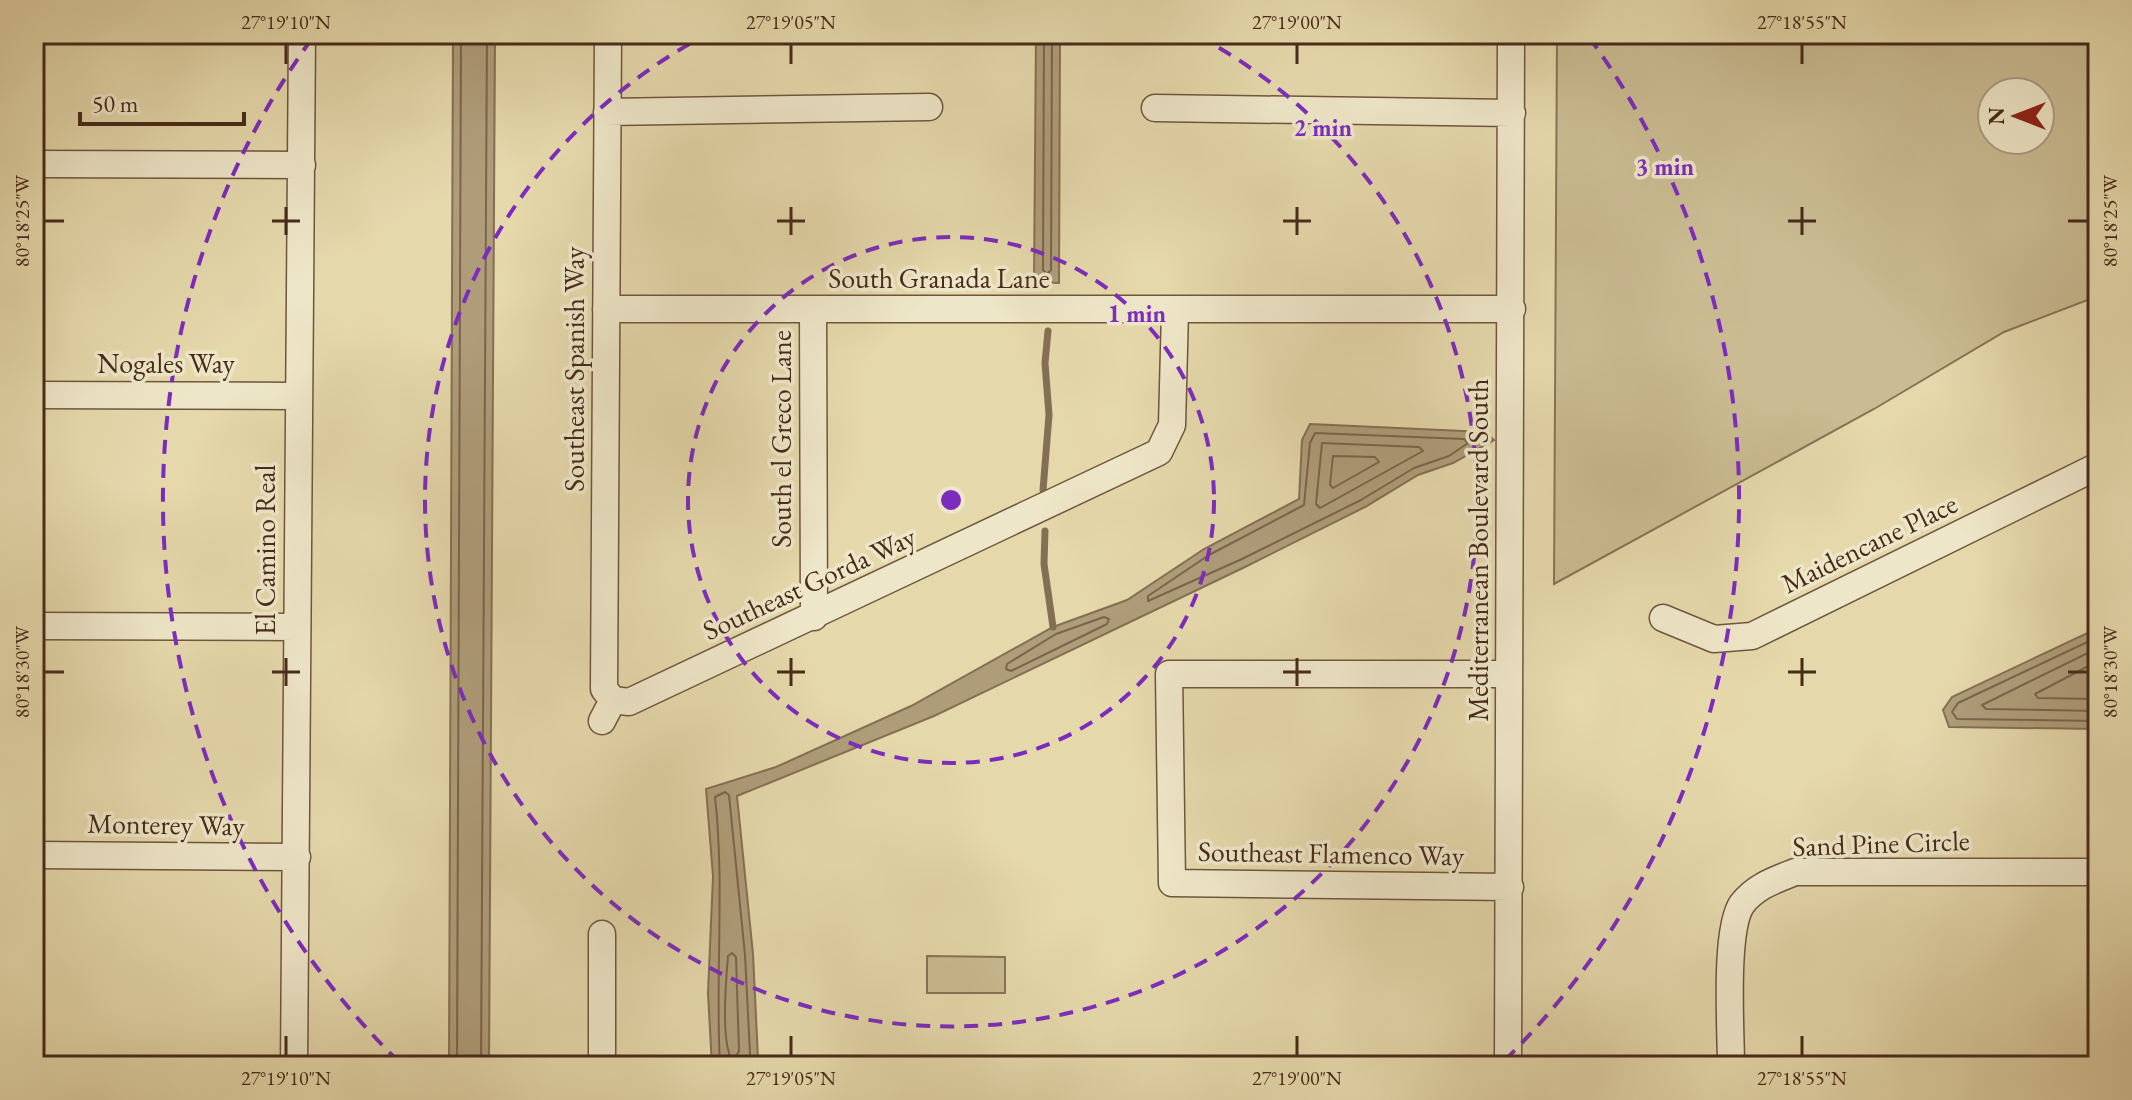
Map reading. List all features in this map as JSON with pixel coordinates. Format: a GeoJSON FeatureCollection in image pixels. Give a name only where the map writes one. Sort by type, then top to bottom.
{"type":"FeatureCollection","features":[{"type":"Feature","properties":{"kind":"street","name":"El Camino Real"},"geometry":{"type":"LineString","coordinates":[[294,1066],[302,34]]}},
{"type":"Feature","properties":{"kind":"street","name":"Southeast Spanish Way"},"geometry":{"type":"LineString","coordinates":[[608,34],[604,689],[608,710]]}},
{"type":"Feature","properties":{"kind":"street","name":"Mediterranean Boulevard South"},"geometry":{"type":"LineString","coordinates":[[1508,1066],[1511,34]]}},
{"type":"Feature","properties":{"kind":"street"},"geometry":{"type":"LineString","coordinates":[[607,112],[929,107]]}},
{"type":"Feature","properties":{"kind":"street"},"geometry":{"type":"LineString","coordinates":[[1155,108],[1512,113]]}},
{"type":"Feature","properties":{"kind":"street"},"geometry":{"type":"LineString","coordinates":[[34,164],[302,165]]}},
{"type":"Feature","properties":{"kind":"street","name":"South Granada Lane"},"geometry":{"type":"LineString","coordinates":[[606,309],[1512,309]]}},
{"type":"Feature","properties":{"kind":"street","name":"South el Greco Lane"},"geometry":{"type":"LineString","coordinates":[[813,309],[814,617]]}},
{"type":"Feature","properties":{"kind":"street","name":"Southeast Gorda Way"},"geometry":{"type":"LineString","coordinates":[[608,710],[814,617],[1159,452],[1172,425],[1175,311]]}},
{"type":"Feature","properties":{"kind":"street","name":"Nogales Way"},"geometry":{"type":"LineString","coordinates":[[34,395],[298,396]]}},
{"type":"Feature","properties":{"kind":"street","name":"Maidencane Place"},"geometry":{"type":"LineString","coordinates":[[1663,618],[1714,639],[1752,636],[2098,466]]}},
{"type":"Feature","properties":{"kind":"street"},"geometry":{"type":"LineString","coordinates":[[34,626],[297,627]]}},
{"type":"Feature","properties":{"kind":"street","name":"Southeast Flamenco Way"},"geometry":{"type":"LineString","coordinates":[[1508,674],[1169,674],[1172,883],[1510,887]]}},
{"type":"Feature","properties":{"kind":"street","name":"Monterey Way"},"geometry":{"type":"LineString","coordinates":[[34,855],[297,857]]}},
{"type":"Feature","properties":{"kind":"street","name":"Sand Pine Circle"},"geometry":{"type":"LineString","coordinates":[[1731,1066],[1732,940],[1741,906],[1762,885],[1795,872],[2098,872]]}},
{"type":"Feature","properties":{"kind":"street"},"geometry":{"type":"LineString","coordinates":[[602,934],[602,1066]]}},
{"type":"Feature","properties":{"kind":"shaded area"},"geometry":{"type":"Polygon","coordinates":[[[1557,34],[2098,34],[2098,296],[2004,332],[1874,409],[1554,584],[1557,34]]]}},
{"type":"Feature","properties":{"kind":"shaded area"},"geometry":{"type":"Polygon","coordinates":[[[927,956],[1005,957],[1005,993],[927,993],[927,956]]]}},
{"type":"Feature","properties":{"kind":"water"},"geometry":{"type":"Polygon","coordinates":[[[453,34],[495,34],[489,1066],[449,1066],[453,34]]]}},
{"type":"Feature","properties":{"kind":"water"},"geometry":{"type":"Polygon","coordinates":[[[1036,34],[1060,34],[1059,283],[1034,282],[1036,34]]]}},
{"type":"Feature","properties":{"kind":"water"},"geometry":{"type":"Polygon","coordinates":[[[1310,424],[1485,432],[1494,440],[1453,463],[1418,475],[1365,507],[1245,567],[934,716],[737,796],[753,954],[758,1059],[752,1066],[712,1066],[708,993],[713,876],[706,789],[776,767],[911,706],[1053,627],[1127,600],[1204,549],[1299,499],[1302,440],[1310,424]]]}},
{"type":"Feature","properties":{"kind":"water"},"geometry":{"type":"Polygon","coordinates":[[[2098,628],[2098,729],[1949,727],[1943,710],[1952,697],[2098,628]]]}},
{"type":"Feature","properties":{"kind":"waterway"},"geometry":{"type":"LineString","coordinates":[[1043,490],[1049,415],[1045,363],[1048,331]]}},
{"type":"Feature","properties":{"kind":"waterway"},"geometry":{"type":"LineString","coordinates":[[1045,531],[1044,564],[1053,627]]}}]}
